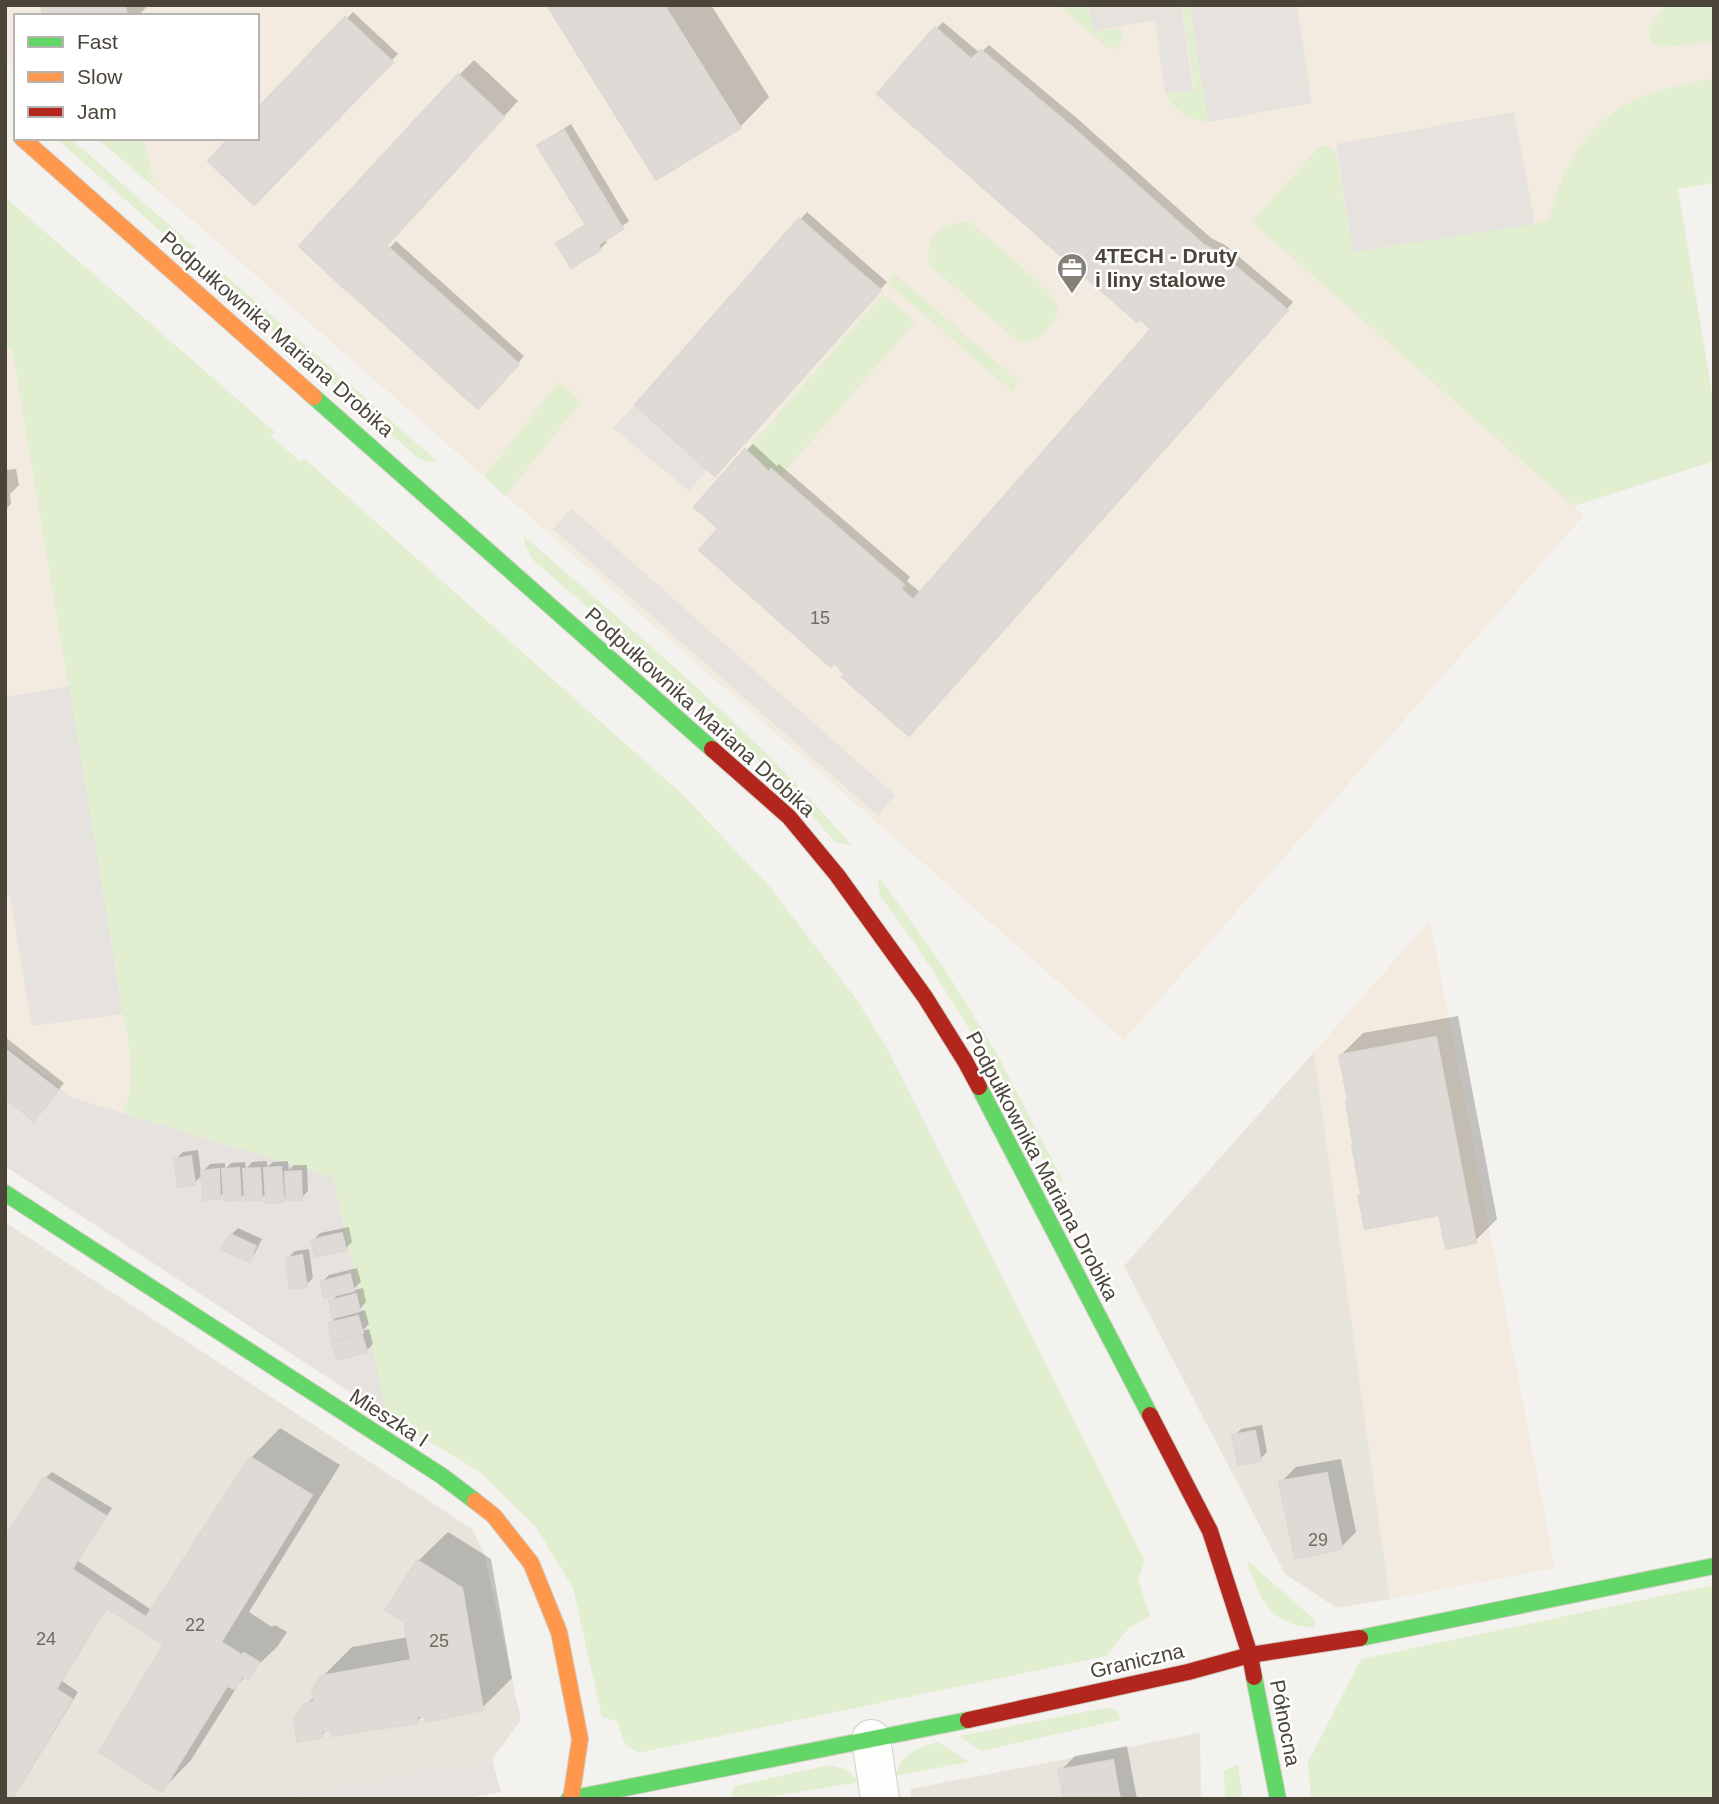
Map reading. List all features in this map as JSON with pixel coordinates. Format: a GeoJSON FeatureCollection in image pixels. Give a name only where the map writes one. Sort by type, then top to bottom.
{"type":"FeatureCollection","features":[{"type":"Feature","properties":{"kind":"main road","name":"Podpułkownika Mariana Drobika"},"geometry":{"type":"LineString","coordinates":[[24,140],[789,817],[832,866],[921,988],[965,1061],[1210,1531],[1250,1655]]}},
{"type":"Feature","properties":{"kind":"main road","name":"Mieszka I"},"geometry":{"type":"LineString","coordinates":[[5,1194],[442,1476],[494,1516],[531,1563],[559,1632],[580,1739],[570,1799]]}},
{"type":"Feature","properties":{"kind":"main road","name":"Graniczna"},"geometry":{"type":"LineString","coordinates":[[570,1799],[871,1739],[1177,1674],[1250,1655],[1334,1643],[1714,1566]]}},
{"type":"Feature","properties":{"kind":"main road","name":"Północna"},"geometry":{"type":"LineString","coordinates":[[1250,1655],[1278,1799]]}},
{"type":"Feature","properties":{"kind":"street"},"geometry":{"type":"LineString","coordinates":[[871,1739],[880,1799]]}},
{"type":"Feature","properties":{"kind":"shaded area"},"geometry":{"type":"Polygon","coordinates":[[[5,5],[1714,5],[1714,183],[1678,189],[1714,406],[1714,461],[1574,506],[1583,516],[1124,1040],[99,140],[259,140],[259,14],[14,14],[14,66],[5,59],[5,5]]]}},
{"type":"Feature","properties":{"kind":"shaded area"},"geometry":{"type":"Polygon","coordinates":[[[1088,5],[1181,5],[1193,91],[1165,93],[1155,20],[1097,31],[1093,30],[1088,5]]]}},
{"type":"Feature","properties":{"kind":"shaded area"},"geometry":{"type":"Polygon","coordinates":[[[1190,5],[1297,5],[1312,103],[1208,122],[1190,5]]]}},
{"type":"Feature","properties":{"kind":"shaded area"},"geometry":{"type":"Polygon","coordinates":[[[1514,112],[1535,224],[1353,252],[1336,144],[1514,112]]]}},
{"type":"Feature","properties":{"kind":"shaded area"},"geometry":{"type":"Polygon","coordinates":[[[12,348],[133,1076],[129,1100],[123,1113],[73,1098],[5,1044],[5,349],[12,348]]]}},
{"type":"Feature","properties":{"kind":"shaded area"},"geometry":{"type":"Polygon","coordinates":[[[635,405],[708,469],[689,491],[613,428],[635,405]]]}},
{"type":"Feature","properties":{"kind":"shaded area"},"geometry":{"type":"Polygon","coordinates":[[[571,508],[895,795],[878,816],[553,529],[571,508]]]}},
{"type":"Feature","properties":{"kind":"shaded area"},"geometry":{"type":"Polygon","coordinates":[[[69,686],[123,1014],[32,1026],[10,896],[5,896],[5,697],[69,686]]]}},
{"type":"Feature","properties":{"kind":"shaded area"},"geometry":{"type":"Polygon","coordinates":[[[1430,920],[1555,1568],[1390,1599],[1314,1052],[1430,920]]]}},
{"type":"Feature","properties":{"kind":"shaded area"},"geometry":{"type":"Polygon","coordinates":[[[5,1044],[73,1098],[333,1177],[388,1417],[5,1166],[5,1044]]]}},
{"type":"Feature","properties":{"kind":"shaded area"},"geometry":{"type":"Polygon","coordinates":[[[1314,1052],[1390,1599],[1337,1608],[1285,1574],[1124,1266],[1314,1052]]]}},
{"type":"Feature","properties":{"kind":"shaded area"},"geometry":{"type":"Polygon","coordinates":[[[5,1222],[472,1529],[484,1553],[521,1720],[492,1760],[295,1793],[295,1799],[5,1799],[5,1222]]]}},
{"type":"Feature","properties":{"kind":"shaded area"},"geometry":{"type":"Polygon","coordinates":[[[1200,1733],[1201,1799],[911,1799],[911,1789],[1200,1733]]]}},
{"type":"Feature","properties":{"kind":"shaded area"},"geometry":{"type":"Polygon","coordinates":[[[492,1760],[501,1792],[460,1799],[295,1799],[294,1793],[492,1760]]]}},
{"type":"Feature","properties":{"kind":"green space"},"geometry":{"type":"Polygon","coordinates":[[[1059,5],[1088,5],[1093,30],[1121,29],[1121,43],[1114,49],[1107,47],[1059,5]]]}},
{"type":"Feature","properties":{"kind":"green space"},"geometry":{"type":"Polygon","coordinates":[[[1182,5],[1190,5],[1208,122],[1183,113],[1165,93],[1194,89],[1182,5]]]}},
{"type":"Feature","properties":{"kind":"green space"},"geometry":{"type":"Polygon","coordinates":[[[1665,5],[1714,5],[1714,40],[1681,46],[1663,46],[1651,41],[1648,30],[1665,5]]]}},
{"type":"Feature","properties":{"kind":"green space"},"geometry":{"type":"Polygon","coordinates":[[[1714,78],[1714,183],[1678,189],[1714,406],[1714,461],[1573,506],[1252,222],[1319,147],[1324,145],[1335,151],[1337,158],[1353,252],[1549,221],[1561,181],[1570,163],[1594,129],[1609,116],[1646,95],[1714,78]]]}},
{"type":"Feature","properties":{"kind":"green space"},"geometry":{"type":"Polygon","coordinates":[[[58,140],[72,140],[201,253],[192,259],[58,140]]]}},
{"type":"Feature","properties":{"kind":"green space"},"geometry":{"type":"Polygon","coordinates":[[[99,140],[144,140],[154,187],[99,140]]]}},
{"type":"Feature","properties":{"kind":"green space"},"geometry":{"type":"Polygon","coordinates":[[[5,197],[275,432],[271,436],[300,461],[305,459],[682,794],[770,887],[856,999],[886,1046],[1145,1561],[1138,1579],[1150,1616],[1129,1628],[1106,1656],[638,1753],[624,1743],[617,1721],[602,1717],[573,1588],[536,1527],[480,1472],[388,1417],[333,1177],[123,1113],[130,1089],[130,1052],[12,348],[5,349],[5,197]]]}},
{"type":"Feature","properties":{"kind":"green space"},"geometry":{"type":"Polygon","coordinates":[[[969,221],[1033,277],[1054,300],[1058,308],[1057,316],[1038,337],[1026,341],[1016,340],[929,265],[930,245],[937,232],[950,225],[969,221]]]}},
{"type":"Feature","properties":{"kind":"green space"},"geometry":{"type":"Polygon","coordinates":[[[224,274],[438,462],[427,462],[418,458],[222,286],[221,278],[224,274]]]}},
{"type":"Feature","properties":{"kind":"green space"},"geometry":{"type":"Polygon","coordinates":[[[894,274],[1017,380],[1014,393],[888,283],[894,274]]]}},
{"type":"Feature","properties":{"kind":"green space"},"geometry":{"type":"Polygon","coordinates":[[[883,294],[915,322],[780,477],[769,472],[746,451],[883,294]]]}},
{"type":"Feature","properties":{"kind":"green space"},"geometry":{"type":"Polygon","coordinates":[[[559,382],[581,402],[505,496],[484,477],[559,382]]]}},
{"type":"Feature","properties":{"kind":"green space"},"geometry":{"type":"Polygon","coordinates":[[[524,536],[735,723],[815,804],[852,846],[835,842],[788,789],[704,708],[533,560],[525,545],[524,536]]]}},
{"type":"Feature","properties":{"kind":"green space"},"geometry":{"type":"Polygon","coordinates":[[[880,878],[946,971],[997,1054],[1065,1185],[1051,1173],[949,996],[880,896],[880,878]]]}},
{"type":"Feature","properties":{"kind":"green space"},"geometry":{"type":"Polygon","coordinates":[[[1247,1563],[1316,1621],[1314,1628],[1286,1622],[1269,1608],[1257,1589],[1247,1563]]]}},
{"type":"Feature","properties":{"kind":"green space"},"geometry":{"type":"Polygon","coordinates":[[[1714,1585],[1714,1799],[1311,1799],[1308,1762],[1361,1659],[1714,1585]]]}},
{"type":"Feature","properties":{"kind":"green space"},"geometry":{"type":"Polygon","coordinates":[[[1111,1707],[1118,1712],[1120,1720],[981,1751],[960,1736],[1111,1707]]]}},
{"type":"Feature","properties":{"kind":"green space"},"geometry":{"type":"Polygon","coordinates":[[[938,1742],[969,1762],[895,1776],[901,1762],[911,1753],[938,1742]]]}},
{"type":"Feature","properties":{"kind":"green space"},"geometry":{"type":"Polygon","coordinates":[[[830,1765],[847,1770],[859,1782],[757,1799],[732,1799],[731,1792],[735,1786],[830,1765]]]}},
{"type":"Feature","properties":{"kind":"green space"},"geometry":{"type":"Polygon","coordinates":[[[1238,1765],[1243,1799],[1225,1799],[1224,1770],[1238,1765]]]}},
{"type":"Feature","properties":{"kind":"building"},"geometry":{"type":"Polygon","coordinates":[[[41,5],[125,5],[127,14],[43,14],[41,5]]]}},
{"type":"Feature","properties":{"kind":"building"},"geometry":{"type":"Polygon","coordinates":[[[547,5],[664,5],[741,128],[656,180],[547,5]]]}},
{"type":"Feature","properties":{"kind":"building"},"geometry":{"type":"Polygon","coordinates":[[[345,17],[393,62],[254,205],[208,161],[227,140],[259,140],[259,107],[345,17]]]}},
{"type":"Feature","properties":{"kind":"building"},"geometry":{"type":"Polygon","coordinates":[[[935,27],[971,59],[981,50],[1071,126],[1003,205],[877,94],[935,27]]]}},
{"type":"Feature","properties":{"kind":"building"},"geometry":{"type":"Polygon","coordinates":[[[458,74],[504,117],[441,186],[394,143],[458,74]]]}},
{"type":"Feature","properties":{"kind":"building"},"geometry":{"type":"Polygon","coordinates":[[[1071,126],[1204,245],[1218,252],[1288,310],[909,736],[842,677],[845,674],[834,663],[831,667],[699,550],[771,469],[904,585],[901,589],[913,600],[1151,329],[1140,319],[1137,322],[1003,205],[1071,126]]]}},
{"type":"Feature","properties":{"kind":"building"},"geometry":{"type":"Polygon","coordinates":[[[564,130],[623,229],[598,245],[601,250],[571,268],[556,243],[586,225],[537,145],[564,130]]]}},
{"type":"Feature","properties":{"kind":"building"},"geometry":{"type":"Polygon","coordinates":[[[394,143],[441,186],[346,290],[299,246],[394,143]]]}},
{"type":"Feature","properties":{"kind":"building"},"geometry":{"type":"Polygon","coordinates":[[[799,218],[853,266],[689,453],[635,405],[799,218]]]}},
{"type":"Feature","properties":{"kind":"building"},"geometry":{"type":"Polygon","coordinates":[[[388,247],[519,364],[478,409],[348,291],[388,247]]]}},
{"type":"Feature","properties":{"kind":"building"},"geometry":{"type":"Polygon","coordinates":[[[853,266],[881,290],[715,476],[689,453],[853,266]]]}},
{"type":"Feature","properties":{"kind":"building"},"geometry":{"type":"Polygon","coordinates":[[[745,449],[769,472],[719,529],[694,507],[745,449]]]}},
{"type":"Feature","properties":{"kind":"building"},"geometry":{"type":"Polygon","coordinates":[[[1436,1037],[1476,1243],[1446,1249],[1439,1215],[1365,1229],[1358,1195],[1361,1195],[1348,1101],[1339,1055],[1436,1037]]]}},
{"type":"Feature","properties":{"kind":"building"},"geometry":{"type":"Polygon","coordinates":[[[5,1049],[58,1090],[34,1121],[5,1098],[5,1049]]]}},
{"type":"Feature","properties":{"kind":"building"},"geometry":{"type":"Polygon","coordinates":[[[191,1156],[195,1185],[178,1187],[174,1159],[191,1156]]]}},
{"type":"Feature","properties":{"kind":"building"},"geometry":{"type":"Polygon","coordinates":[[[281,1167],[284,1202],[266,1203],[264,1168],[281,1167]]]}},
{"type":"Feature","properties":{"kind":"building"},"geometry":{"type":"Polygon","coordinates":[[[239,1168],[241,1200],[224,1201],[222,1169],[239,1168]]]}},
{"type":"Feature","properties":{"kind":"building"},"geometry":{"type":"Polygon","coordinates":[[[260,1168],[262,1200],[245,1201],[243,1169],[260,1168]]]}},
{"type":"Feature","properties":{"kind":"building"},"geometry":{"type":"Polygon","coordinates":[[[219,1169],[220,1199],[203,1200],[201,1171],[219,1169]]]}},
{"type":"Feature","properties":{"kind":"building"},"geometry":{"type":"Polygon","coordinates":[[[301,1171],[302,1200],[286,1200],[285,1172],[301,1171]]]}},
{"type":"Feature","properties":{"kind":"building"},"geometry":{"type":"Polygon","coordinates":[[[342,1233],[346,1250],[315,1257],[311,1240],[342,1233]]]}},
{"type":"Feature","properties":{"kind":"building"},"geometry":{"type":"Polygon","coordinates":[[[230,1234],[256,1246],[249,1262],[222,1249],[230,1234]]]}},
{"type":"Feature","properties":{"kind":"building"},"geometry":{"type":"Polygon","coordinates":[[[302,1255],[307,1287],[290,1289],[286,1258],[302,1255]]]}},
{"type":"Feature","properties":{"kind":"building"},"geometry":{"type":"Polygon","coordinates":[[[350,1274],[354,1291],[324,1298],[320,1282],[350,1274]]]}},
{"type":"Feature","properties":{"kind":"building"},"geometry":{"type":"Polygon","coordinates":[[[356,1294],[360,1311],[333,1318],[329,1301],[356,1294]]]}},
{"type":"Feature","properties":{"kind":"building"},"geometry":{"type":"Polygon","coordinates":[[[358,1316],[363,1333],[332,1341],[328,1323],[358,1316]]]}},
{"type":"Feature","properties":{"kind":"building"},"geometry":{"type":"Polygon","coordinates":[[[362,1335],[367,1352],[337,1360],[332,1343],[362,1335]]]}},
{"type":"Feature","properties":{"kind":"building"},"geometry":{"type":"Polygon","coordinates":[[[1255,1431],[1261,1461],[1238,1465],[1232,1435],[1255,1431]]]}},
{"type":"Feature","properties":{"kind":"building"},"geometry":{"type":"Polygon","coordinates":[[[250,1457],[312,1495],[221,1642],[259,1662],[248,1679],[242,1677],[235,1689],[227,1686],[162,1792],[99,1752],[170,1633],[146,1617],[250,1457]]]}},
{"type":"Feature","properties":{"kind":"building"},"geometry":{"type":"Polygon","coordinates":[[[1327,1473],[1342,1549],[1295,1559],[1279,1481],[1327,1473]]]}},
{"type":"Feature","properties":{"kind":"building"},"geometry":{"type":"Polygon","coordinates":[[[44,1477],[106,1516],[72,1569],[170,1633],[165,1645],[106,1608],[56,1689],[72,1699],[12,1799],[5,1799],[5,1538],[44,1477]]]}},
{"type":"Feature","properties":{"kind":"building"},"geometry":{"type":"Polygon","coordinates":[[[417,1560],[462,1588],[483,1710],[426,1722],[424,1715],[416,1717],[418,1723],[332,1736],[331,1730],[321,1732],[322,1737],[297,1742],[294,1719],[304,1704],[314,1702],[312,1691],[321,1676],[411,1660],[404,1622],[385,1610],[417,1560]]]}},
{"type":"Feature","properties":{"kind":"building"},"geometry":{"type":"Polygon","coordinates":[[[1113,1760],[1120,1799],[1064,1799],[1058,1770],[1113,1760]]]}},
{"type":"Feature","properties":{"kind":"traffic: fast"},"geometry":{"type":"LineString","coordinates":[[314,397],[712,749]]}},
{"type":"Feature","properties":{"kind":"traffic: fast"},"geometry":{"type":"LineString","coordinates":[[979,1087],[1150,1415]]}},
{"type":"Feature","properties":{"kind":"traffic: fast"},"geometry":{"type":"LineString","coordinates":[[5,1193],[442,1476],[475,1501]]}},
{"type":"Feature","properties":{"kind":"traffic: fast"},"geometry":{"type":"LineString","coordinates":[[1360,1638],[1714,1566]]}},
{"type":"Feature","properties":{"kind":"traffic: fast"},"geometry":{"type":"LineString","coordinates":[[1254,1677],[1278,1799]]}},
{"type":"Feature","properties":{"kind":"traffic: fast"},"geometry":{"type":"LineString","coordinates":[[569,1799],[968,1720]]}},
{"type":"Feature","properties":{"kind":"traffic: slow"},"geometry":{"type":"LineString","coordinates":[[24,140],[314,397]]}},
{"type":"Feature","properties":{"kind":"traffic: slow"},"geometry":{"type":"LineString","coordinates":[[475,1501],[494,1516],[531,1563],[559,1632],[580,1739],[571,1799]]}},
{"type":"Feature","properties":{"kind":"traffic: jam"},"geometry":{"type":"LineString","coordinates":[[712,749],[789,817],[837,875],[925,997],[979,1087]]}},
{"type":"Feature","properties":{"kind":"traffic: jam"},"geometry":{"type":"LineString","coordinates":[[1150,1415],[1210,1531],[1250,1655],[1254,1677]]}},
{"type":"Feature","properties":{"kind":"traffic: jam"},"geometry":{"type":"LineString","coordinates":[[968,1720],[1188,1672],[1250,1655],[1360,1638]]}},
{"type":"Feature","properties":{"kind":"place","name":"4TECH - Druty i liny stalowe"},"geometry":{"type":"Point","coordinates":[1072,295]}}]}
